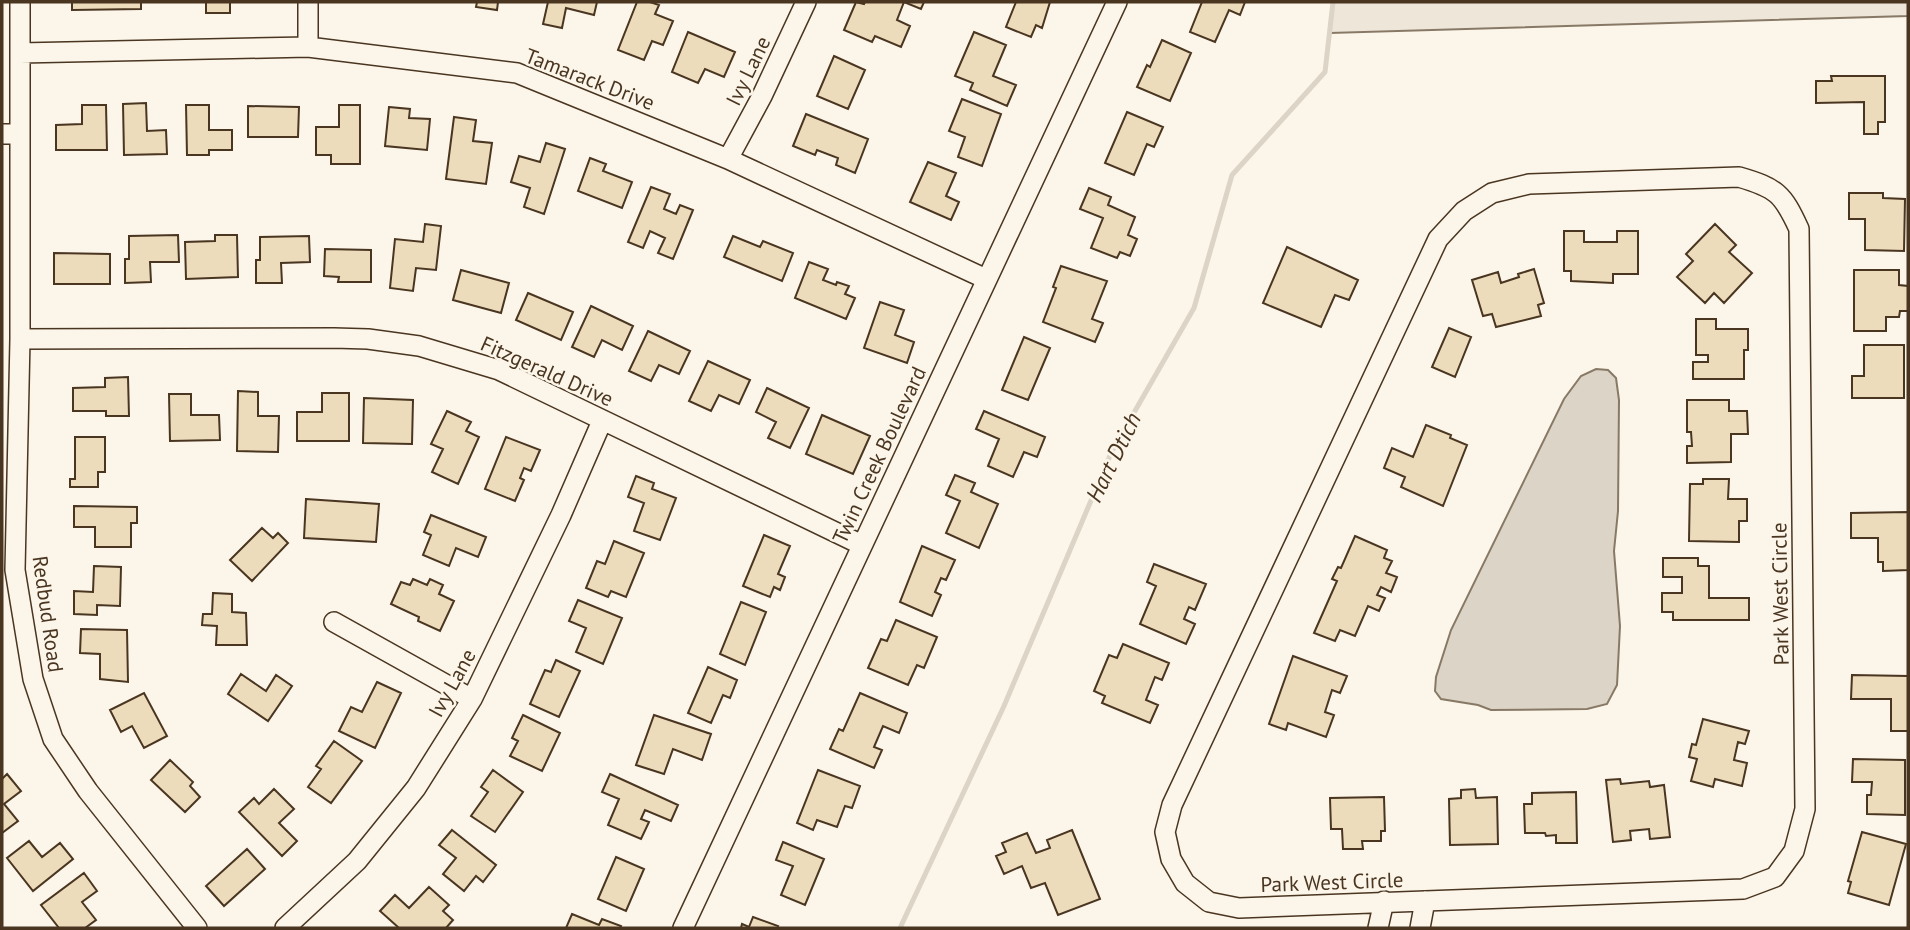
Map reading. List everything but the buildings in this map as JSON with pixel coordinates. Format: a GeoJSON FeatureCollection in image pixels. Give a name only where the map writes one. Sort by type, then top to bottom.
{"type":"FeatureCollection","features":[{"type":"Feature","properties":{"kind":"street","name":"Redbud Road"},"geometry":{"type":"LineString","coordinates":[[20,2],[20,53],[10,134],[20,339],[8,570],[33,679],[53,739],[88,791],[197,928]]}},
{"type":"Feature","properties":{"kind":"street"},"geometry":{"type":"LineString","coordinates":[[308,2],[308,47]]}},
{"type":"Feature","properties":{"kind":"street","name":"Ivy Lane"},"geometry":{"type":"LineString","coordinates":[[729,159],[806,2]]}},
{"type":"Feature","properties":{"kind":"street","name":"Twin Creek Boulevard"},"geometry":{"type":"LineString","coordinates":[[683,928],[1116,2]]}},
{"type":"Feature","properties":{"kind":"street","name":"Tamarack Drive"},"geometry":{"type":"LineString","coordinates":[[20,53],[308,47],[517,73],[729,159],[986,279]]}},
{"type":"Feature","properties":{"kind":"street","name":"Park West Circle"},"geometry":{"type":"LineString","coordinates":[[1739,177],[1764,184],[1786,200],[1799,229],[1805,809],[1794,851],[1774,877],[1744,889],[1425,901],[1239,908],[1209,902],[1185,883],[1171,859],[1165,832],[1172,805],[1438,239],[1464,211],[1492,193],[1529,184],[1739,177]]}},
{"type":"Feature","properties":{"kind":"street","name":"Fitzgerald Drive"},"geometry":{"type":"LineString","coordinates":[[20,339],[334,338],[396,342],[449,354],[499,370],[862,545]]}},
{"type":"Feature","properties":{"kind":"street","name":"Ivy Lane"},"geometry":{"type":"LineString","coordinates":[[285,928],[357,861],[416,788],[472,699],[519,604],[602,421]]}},
{"type":"Feature","properties":{"kind":"street"},"geometry":{"type":"LineString","coordinates":[[334,622],[472,699]]}},
{"type":"Feature","properties":{"kind":"street"},"geometry":{"type":"LineString","coordinates":[[1378,928],[1384,901]]}},
{"type":"Feature","properties":{"kind":"street"},"geometry":{"type":"LineString","coordinates":[[1420,928],[1425,901]]}},
{"type":"Feature","properties":{"kind":"shaded area"},"geometry":{"type":"Polygon","coordinates":[[[1333,2],[1908,2],[1908,16],[1330,33],[1333,2]]]}},
{"type":"Feature","properties":{"kind":"shaded area"},"geometry":{"type":"Polygon","coordinates":[[[1596,369],[1608,370],[1616,378],[1619,400],[1618,511],[1614,551],[1620,626],[1617,685],[1607,704],[1587,709],[1491,710],[1441,699],[1435,691],[1436,677],[1451,630],[1564,399],[1581,376],[1596,369]]]}},
{"type":"Feature","properties":{"kind":"waterway","name":"Hart Dtich"},"geometry":{"type":"LineString","coordinates":[[900,928],[1004,706],[1112,451],[1194,308],[1232,175],[1325,72],[1333,2]]}}]}
